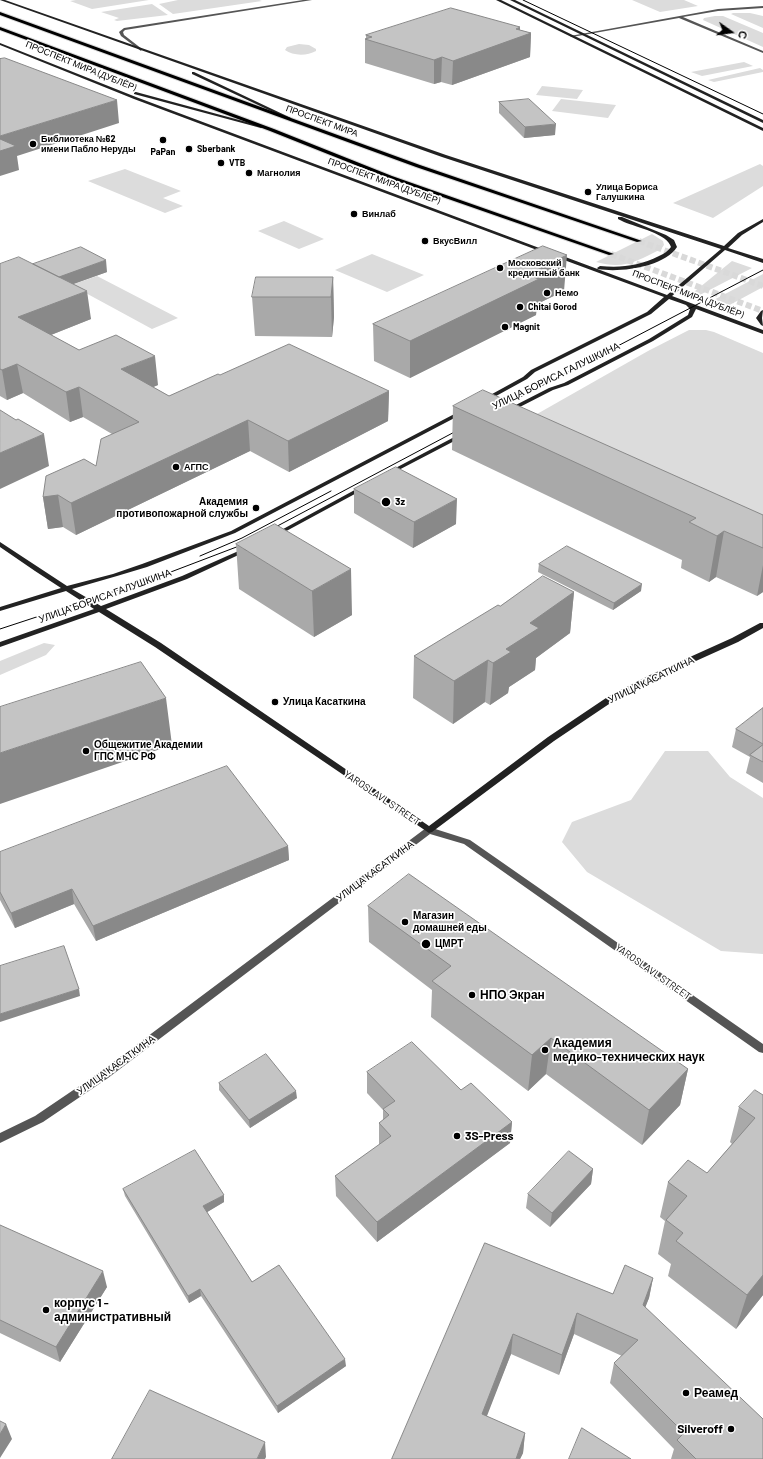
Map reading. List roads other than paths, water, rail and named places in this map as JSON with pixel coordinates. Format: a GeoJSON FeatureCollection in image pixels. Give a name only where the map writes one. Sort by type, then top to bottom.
{"type":"FeatureCollection","features":[{"type":"Feature","properties":{"kind":"main road"},"geometry":{"type":"LineString","coordinates":[[2,0],[444,156],[763,261]]}},
{"type":"Feature","properties":{"kind":"main road"},"geometry":{"type":"LineString","coordinates":[[498,0],[763,130]]}},
{"type":"Feature","properties":{"kind":"main road"},"geometry":{"type":"LineString","coordinates":[[512,0],[763,122]]}},
{"type":"Feature","properties":{"kind":"main road","name":"ПРОСПЕКТ МИРА"},"geometry":{"type":"LineString","coordinates":[[0,14],[418,166],[639,241]]}},
{"type":"Feature","properties":{"kind":"main road"},"geometry":{"type":"LineString","coordinates":[[0,28],[272,130],[390,177],[611,254]]}},
{"type":"Feature","properties":{"kind":"main road","name":"ПРОСПЕКТ МИРА (ДУБЛЁР)"},"geometry":{"type":"LineString","coordinates":[[0,44],[96,82],[763,332]]}},
{"type":"Feature","properties":{"kind":"main road"},"geometry":{"type":"LineString","coordinates":[[161,57],[295,121]]}},
{"type":"Feature","properties":{"kind":"main road"},"geometry":{"type":"LineString","coordinates":[[96,82],[272,130]]}},
{"type":"Feature","properties":{"kind":"main road"},"geometry":{"type":"LineString","coordinates":[[589,267],[619,270],[636,268],[670,252],[674,247],[672,241],[665,236],[633,225],[600,208]]}},
{"type":"Feature","properties":{"kind":"main road","name":"УЛИЦА БОРИСА ГАЛУШКИНА"},"geometry":{"type":"LineString","coordinates":[[479,403],[525,378],[532,371],[649,313],[740,234],[763,220]]}},
{"type":"Feature","properties":{"kind":"main road"},"geometry":{"type":"LineString","coordinates":[[677,290],[677,297],[687,303]]}},
{"type":"Feature","properties":{"kind":"main road","name":"УЛИЦА БОРИСА ГАЛУШКИНА"},"geometry":{"type":"LineString","coordinates":[[503,413],[551,389],[566,384],[651,340],[677,323],[688,318],[694,309],[687,303]]}},
{"type":"Feature","properties":{"kind":"main road"},"geometry":{"type":"LineString","coordinates":[[763,312],[759,318],[763,324]]}},
{"type":"Feature","properties":{"kind":"main road"},"geometry":{"type":"LineString","coordinates":[[677,323],[698,315],[720,316]]}},
{"type":"Feature","properties":{"kind":"main road","name":"УЛИЦА БОРИСА ГАЛУШКИНА"},"geometry":{"type":"LineString","coordinates":[[0,609],[177,554],[233,532],[463,413]]}},
{"type":"Feature","properties":{"kind":"main road"},"geometry":{"type":"LineString","coordinates":[[380,478],[468,432]]}},
{"type":"Feature","properties":{"kind":"main road"},"geometry":{"type":"LineString","coordinates":[[270,538],[366,486]]}},
{"type":"Feature","properties":{"kind":"main road","name":"YAROSLAVL STREET"},"geometry":{"type":"LineString","coordinates":[[0,544],[37,570],[158,645],[429,830]]}},
{"type":"Feature","properties":{"kind":"main road","name":"УЛИЦА БОРИСА ГАЛУШКИНА"},"geometry":{"type":"LineString","coordinates":[[0,645],[50,626],[141,596],[249,549]]}},
{"type":"Feature","properties":{"kind":"main road","name":"УЛИЦА КАСАТКИНА"},"geometry":{"type":"LineString","coordinates":[[429,830],[551,739],[612,698],[653,677],[735,640],[763,625]]}},
{"type":"Feature","properties":{"kind":"street"},"geometry":{"type":"LineString","coordinates":[[141,50],[122,34],[121,32],[124,29],[310,0]]}},
{"type":"Feature","properties":{"kind":"street"},"geometry":{"type":"LineString","coordinates":[[572,36],[718,10],[763,7]]}},
{"type":"Feature","properties":{"kind":"street"},"geometry":{"type":"LineString","coordinates":[[756,8],[763,11]]}},
{"type":"Feature","properties":{"kind":"street"},"geometry":{"type":"LineString","coordinates":[[680,17],[763,52]]}},
{"type":"Feature","properties":{"kind":"street","name":"YAROSLAVL STREET"},"geometry":{"type":"LineString","coordinates":[[429,830],[467,842],[763,1049]]}},
{"type":"Feature","properties":{"kind":"street","name":"УЛИЦА КАСАТКИНА"},"geometry":{"type":"LineString","coordinates":[[0,1138],[39,1119],[104,1076],[429,830]]}},
{"type":"Feature","properties":{"kind":"tunnel"},"geometry":{"type":"LineString","coordinates":[[639,241],[763,286]]}},
{"type":"Feature","properties":{"kind":"tunnel"},"geometry":{"type":"LineString","coordinates":[[611,254],[763,311]]}},
{"type":"Feature","properties":{"kind":"tram line"},"geometry":{"type":"LineString","coordinates":[[523,0],[763,114]]}},
{"type":"Feature","properties":{"kind":"tram line"},"geometry":{"type":"LineString","coordinates":[[501,407],[763,270]]}},
{"type":"Feature","properties":{"kind":"tram line"},"geometry":{"type":"LineString","coordinates":[[268,531],[462,428]]}},
{"type":"Feature","properties":{"kind":"tram line"},"geometry":{"type":"LineString","coordinates":[[200,556],[242,538],[331,491]]}},
{"type":"Feature","properties":{"kind":"tram line"},"geometry":{"type":"LineString","coordinates":[[0,629],[155,578],[247,543]]}},
{"type":"Feature","properties":{"kind":"place","name":"PaPan"},"geometry":{"type":"Point","coordinates":[163,140]}},
{"type":"Feature","properties":{"kind":"place","name":"Библиотека №62 имени Пабло Неруды"},"geometry":{"type":"Point","coordinates":[33,144]}},
{"type":"Feature","properties":{"kind":"place","name":"Sberbank"},"geometry":{"type":"Point","coordinates":[189,149]}},
{"type":"Feature","properties":{"kind":"place","name":"VTB"},"geometry":{"type":"Point","coordinates":[221,163]}},
{"type":"Feature","properties":{"kind":"place","name":"Магнолия"},"geometry":{"type":"Point","coordinates":[249,173]}},
{"type":"Feature","properties":{"kind":"place","name":"Улица Бориса Галушкина"},"geometry":{"type":"Point","coordinates":[588,192]}},
{"type":"Feature","properties":{"kind":"place","name":"Винлаб"},"geometry":{"type":"Point","coordinates":[354,214]}},
{"type":"Feature","properties":{"kind":"place","name":"ВкусВилл"},"geometry":{"type":"Point","coordinates":[425,241]}},
{"type":"Feature","properties":{"kind":"place","name":"Московский кредитный банк"},"geometry":{"type":"Point","coordinates":[500,268]}},
{"type":"Feature","properties":{"kind":"place","name":"Немо"},"geometry":{"type":"Point","coordinates":[547,293]}},
{"type":"Feature","properties":{"kind":"place","name":"Chitai Gorod"},"geometry":{"type":"Point","coordinates":[520,307]}},
{"type":"Feature","properties":{"kind":"place","name":"Magnit"},"geometry":{"type":"Point","coordinates":[505,327]}},
{"type":"Feature","properties":{"kind":"place","name":"АГПС"},"geometry":{"type":"Point","coordinates":[176,467]}},
{"type":"Feature","properties":{"kind":"place","name":"3z"},"geometry":{"type":"Point","coordinates":[386,502]}},
{"type":"Feature","properties":{"kind":"place","name":"Академия противопожарной службы"},"geometry":{"type":"Point","coordinates":[256,508]}},
{"type":"Feature","properties":{"kind":"place","name":"Улица Касаткина"},"geometry":{"type":"Point","coordinates":[275,702]}},
{"type":"Feature","properties":{"kind":"place","name":"Общежитие Академии ГПС МЧС РФ"},"geometry":{"type":"Point","coordinates":[86,751]}},
{"type":"Feature","properties":{"kind":"place","name":"Магазин домашней еды"},"geometry":{"type":"Point","coordinates":[405,922]}},
{"type":"Feature","properties":{"kind":"place","name":"ЦМРТ"},"geometry":{"type":"Point","coordinates":[426,944]}},
{"type":"Feature","properties":{"kind":"place","name":"НПО Экран"},"geometry":{"type":"Point","coordinates":[472,995]}},
{"type":"Feature","properties":{"kind":"place","name":"Академия медико-технических наук"},"geometry":{"type":"Point","coordinates":[545,1050]}},
{"type":"Feature","properties":{"kind":"place","name":"3S-Press"},"geometry":{"type":"Point","coordinates":[457,1136]}},
{"type":"Feature","properties":{"kind":"place","name":"корпус 1 - административный"},"geometry":{"type":"Point","coordinates":[46,1310]}},
{"type":"Feature","properties":{"kind":"place","name":"Реамед"},"geometry":{"type":"Point","coordinates":[686,1393]}},
{"type":"Feature","properties":{"kind":"place","name":"Silveroff"},"geometry":{"type":"Point","coordinates":[731,1429]}}]}
